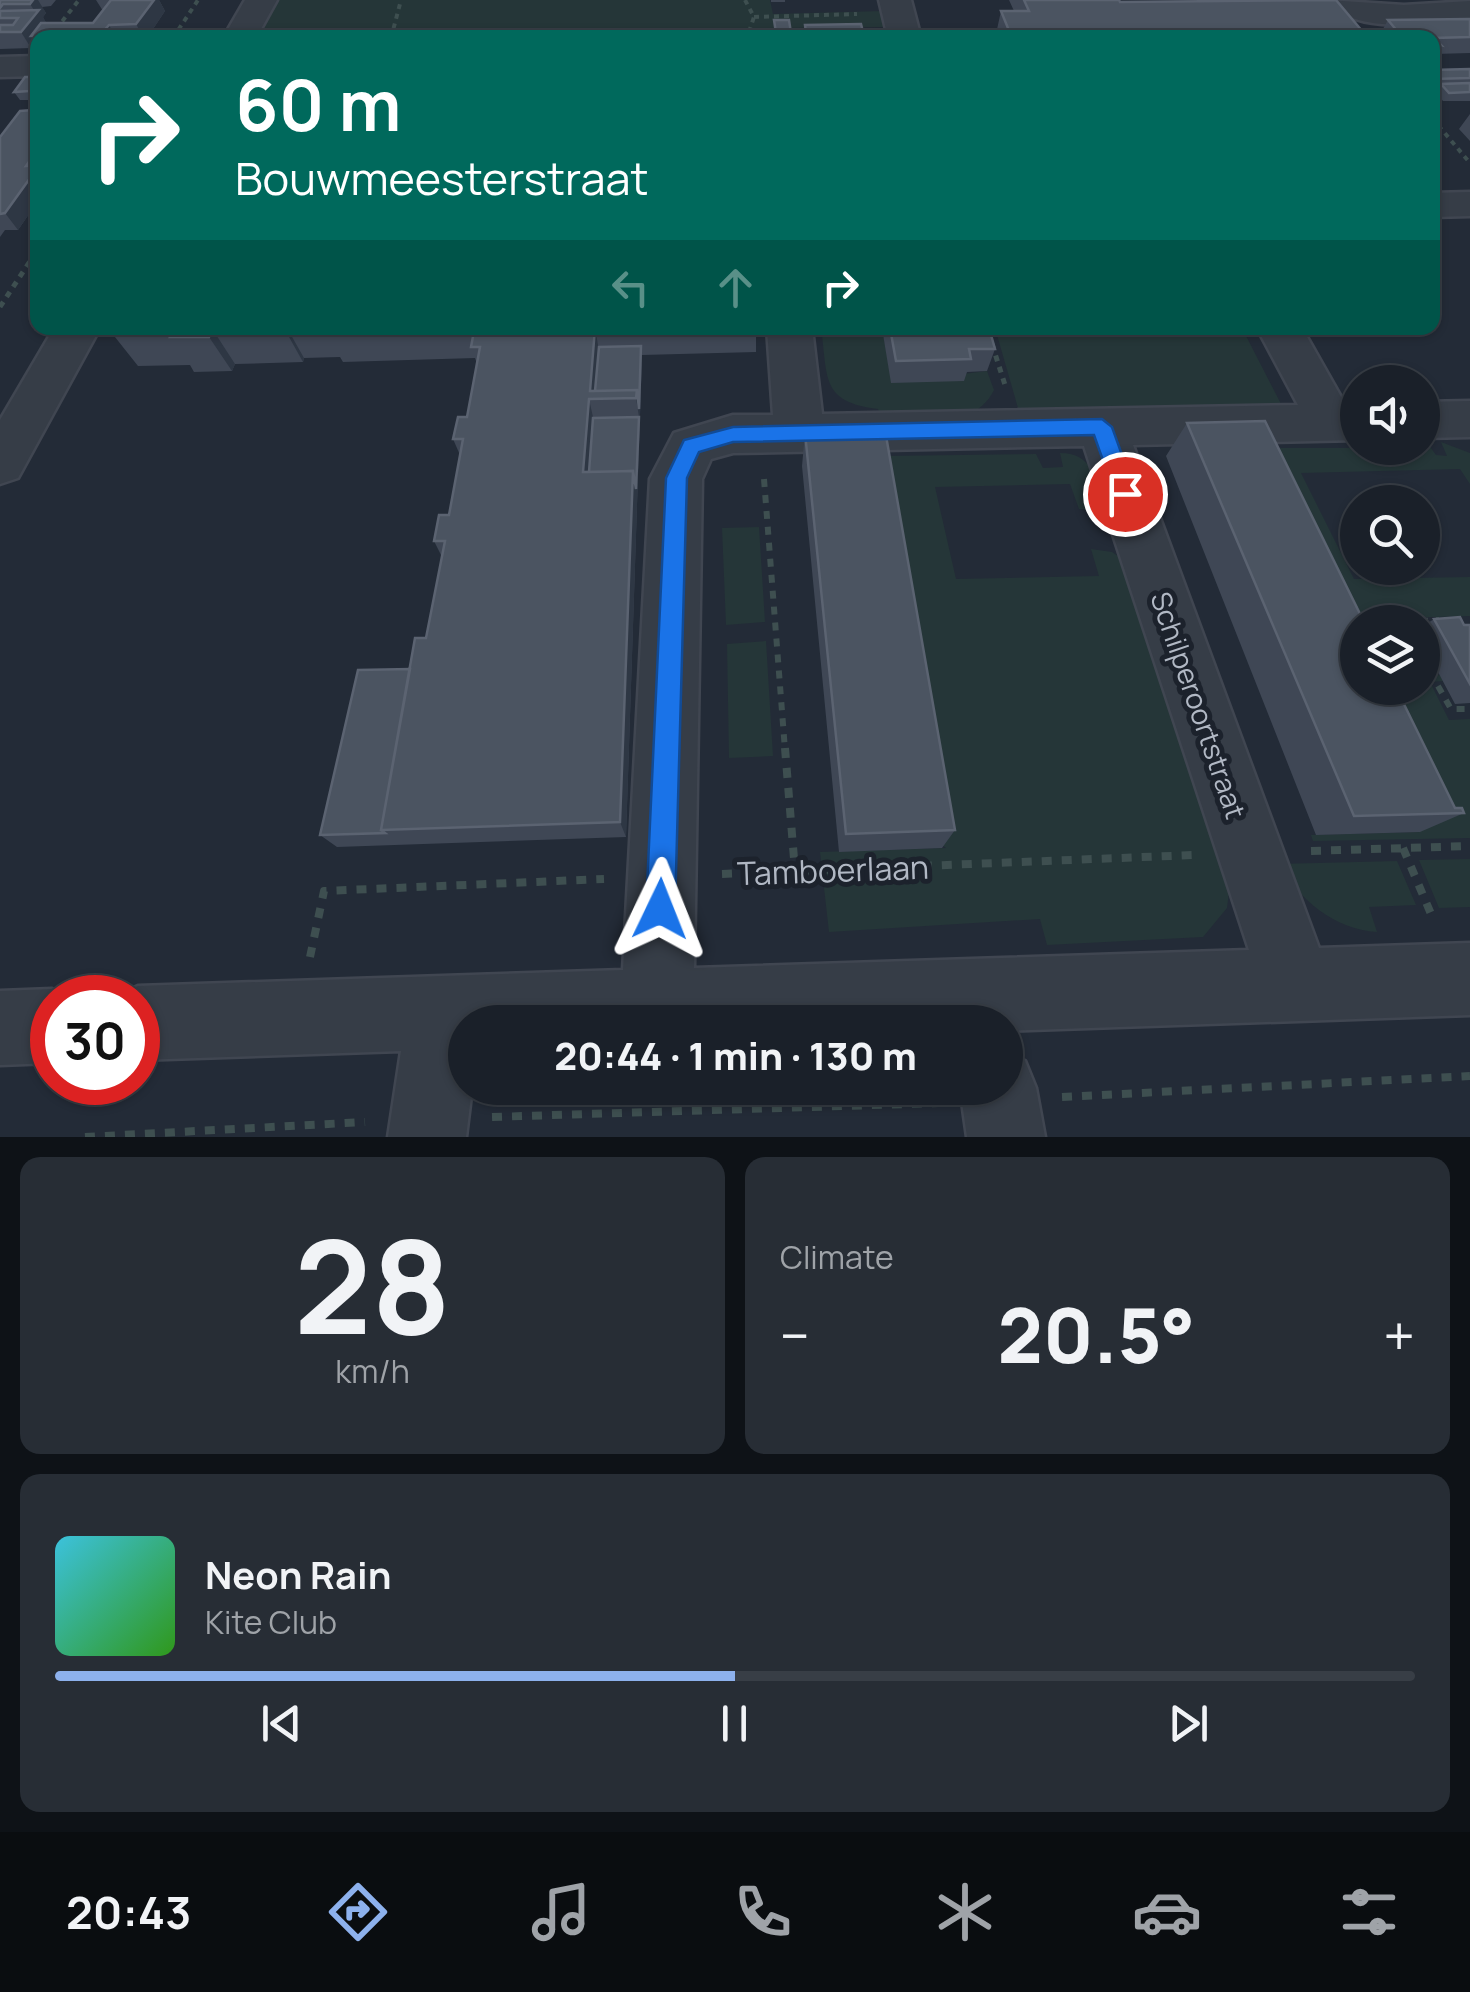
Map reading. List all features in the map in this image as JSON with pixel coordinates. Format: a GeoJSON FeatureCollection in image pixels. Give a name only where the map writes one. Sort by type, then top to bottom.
{"type":"FeatureCollection","features":[{"type":"Feature","properties":{"kind":"street"},"geometry":{"type":"LineString","coordinates":[[244,30],[261,0]]}},
{"type":"Feature","properties":{"kind":"street"},"geometry":{"type":"LineString","coordinates":[[1343,0],[1357,10],[1378,14],[1470,11]]}},
{"type":"Feature","properties":{"kind":"street"},"geometry":{"type":"LineString","coordinates":[[0,67],[30,66]]}},
{"type":"Feature","properties":{"kind":"street"},"geometry":{"type":"LineString","coordinates":[[1440,205],[1470,204]]}},
{"type":"Feature","properties":{"kind":"street"},"geometry":{"type":"LineString","coordinates":[[0,464],[12,419],[72,335]]}},
{"type":"Feature","properties":{"kind":"street"},"geometry":{"type":"LineString","coordinates":[[780,434],[789,335]]}},
{"type":"Feature","properties":{"kind":"street"},"geometry":{"type":"LineString","coordinates":[[1285,335],[1340,416]]}},
{"type":"Feature","properties":{"kind":"street"},"geometry":{"type":"LineString","coordinates":[[1440,420],[1470,420]]}},
{"type":"Feature","properties":{"kind":"street"},"geometry":{"type":"LineString","coordinates":[[657,1005],[676,478],[692,446],[733,434],[1340,422]]}},
{"type":"Feature","properties":{"kind":"street","name":"Schilperoortstraat"},"geometry":{"type":"LineString","coordinates":[[1102,427],[1296,983]]}},
{"type":"Feature","properties":{"kind":"street"},"geometry":{"type":"LineString","coordinates":[[1023,1006],[1296,983],[1470,979]]}},
{"type":"Feature","properties":{"kind":"street"},"geometry":{"type":"LineString","coordinates":[[428,1128],[443,1014]]}},
{"type":"Feature","properties":{"kind":"street"},"geometry":{"type":"LineString","coordinates":[[160,1022],[448,1014]]}},
{"type":"Feature","properties":{"kind":"street"},"geometry":{"type":"LineString","coordinates":[[0,1028],[30,1027]]}},
{"type":"Feature","properties":{"kind":"path"},"geometry":{"type":"LineString","coordinates":[[55,30],[79,0]]}},
{"type":"Feature","properties":{"kind":"path"},"geometry":{"type":"LineString","coordinates":[[179,30],[198,0]]}},
{"type":"Feature","properties":{"kind":"path"},"geometry":{"type":"LineString","coordinates":[[393,30],[401,0]]}},
{"type":"Feature","properties":{"kind":"path"},"geometry":{"type":"LineString","coordinates":[[745,0],[754,17],[750,30]]}},
{"type":"Feature","properties":{"kind":"path"},"geometry":{"type":"LineString","coordinates":[[754,17],[899,17]]}},
{"type":"Feature","properties":{"kind":"path"},"geometry":{"type":"LineString","coordinates":[[1440,127],[1470,163]]}},
{"type":"Feature","properties":{"kind":"path"},"geometry":{"type":"LineString","coordinates":[[0,307],[30,261]]}},
{"type":"Feature","properties":{"kind":"path"},"geometry":{"type":"LineString","coordinates":[[988,335],[1019,429]]}},
{"type":"Feature","properties":{"kind":"path"},"geometry":{"type":"LineString","coordinates":[[780,434],[795,872]]}},
{"type":"Feature","properties":{"kind":"path"},"geometry":{"type":"LineString","coordinates":[[1440,620],[1453,619]]}},
{"type":"Feature","properties":{"kind":"path"},"geometry":{"type":"LineString","coordinates":[[1440,690],[1450,710],[1470,709]]}},
{"type":"Feature","properties":{"kind":"path","name":"Tamboerlaan"},"geometry":{"type":"LineString","coordinates":[[298,1017],[324,892],[1470,846]]}},
{"type":"Feature","properties":{"kind":"path"},"geometry":{"type":"LineString","coordinates":[[85,1137],[1001,1108],[1470,1076]]}},
{"type":"Feature","properties":{"kind":"shaded area"},"geometry":{"type":"Polygon","coordinates":[[[278,0],[770,0],[773,14],[883,11],[887,27],[774,30],[262,30],[278,0]]]}},
{"type":"Feature","properties":{"kind":"shaded area"},"geometry":{"type":"Polygon","coordinates":[[[822,335],[883,335],[892,383],[987,371],[994,390],[974,412],[960,417],[882,419],[878,409],[859,406],[836,393],[827,373],[822,335]]]}},
{"type":"Feature","properties":{"kind":"shaded area"},"geometry":{"type":"Polygon","coordinates":[[[997,335],[1246,335],[1281,404],[1020,415],[997,335]]]}},
{"type":"Feature","properties":{"kind":"shaded area"},"geometry":{"type":"Polygon","coordinates":[[[1441,442],[1470,453],[1470,484],[1460,469],[1301,473],[1340,551],[1340,585],[1440,585],[1440,578],[1470,577],[1470,616],[1440,617],[1440,605],[1347,605],[1242,448],[1340,448],[1340,465],[1440,465],[1440,455],[1447,456],[1441,442]]]}},
{"type":"Feature","properties":{"kind":"shaded area"},"geometry":{"type":"Polygon","coordinates":[[[1060,453],[1079,457],[1090,468],[1104,502],[1096,510],[1079,509],[1070,484],[935,487],[956,579],[1099,576],[1091,549],[1112,552],[1125,561],[1232,867],[1227,908],[1203,937],[1047,945],[1040,919],[829,932],[820,852],[946,848],[941,844],[883,456],[1036,454],[1043,468],[1063,467],[1060,453]]]}},
{"type":"Feature","properties":{"kind":"shaded area"},"geometry":{"type":"Polygon","coordinates":[[[759,527],[765,622],[726,625],[722,528],[759,527]]]}},
{"type":"Feature","properties":{"kind":"shaded area"},"geometry":{"type":"Polygon","coordinates":[[[766,641],[773,756],[729,758],[727,644],[766,641]]]}},
{"type":"Feature","properties":{"kind":"shaded area"},"geometry":{"type":"Polygon","coordinates":[[[1440,702],[1449,720],[1470,719],[1470,838],[1313,841],[1311,835],[1419,832],[1365,705],[1440,702]]]}},
{"type":"Feature","properties":{"kind":"shaded area"},"geometry":{"type":"Polygon","coordinates":[[[1470,859],[1470,907],[1439,908],[1419,860],[1470,859]]]}},
{"type":"Feature","properties":{"kind":"shaded area"},"geometry":{"type":"Polygon","coordinates":[[[1397,861],[1416,905],[1369,907],[1377,932],[1333,919],[1308,901],[1278,864],[1397,861]]]}},
{"type":"Feature","properties":{"kind":"building"},"geometry":{"type":"Polygon","coordinates":[[[0,0],[33,0],[30,4],[3,4],[0,8],[0,0]]]}},
{"type":"Feature","properties":{"kind":"building"},"geometry":{"type":"Polygon","coordinates":[[[111,0],[154,0],[136,24],[109,25],[105,30],[36,30],[41,23],[93,23],[111,0]]]}},
{"type":"Feature","properties":{"kind":"building"},"geometry":{"type":"Polygon","coordinates":[[[1024,0],[1336,0],[1361,30],[1009,30],[1001,11],[1029,11],[1024,0]]]}},
{"type":"Feature","properties":{"kind":"building"},"geometry":{"type":"Polygon","coordinates":[[[39,10],[21,32],[0,32],[0,25],[13,25],[18,18],[0,18],[0,11],[39,10]]]}},
{"type":"Feature","properties":{"kind":"building"},"geometry":{"type":"Polygon","coordinates":[[[1470,19],[1470,37],[1440,38],[1440,30],[1396,30],[1388,20],[1470,19]]]}},
{"type":"Feature","properties":{"kind":"building"},"geometry":{"type":"Polygon","coordinates":[[[774,20],[789,20],[791,30],[776,30],[774,20]]]}},
{"type":"Feature","properties":{"kind":"building"},"geometry":{"type":"Polygon","coordinates":[[[861,24],[862,30],[806,30],[805,25],[861,24]]]}},
{"type":"Feature","properties":{"kind":"building"},"geometry":{"type":"Polygon","coordinates":[[[1470,69],[1470,78],[1440,79],[1440,70],[1470,69]]]}},
{"type":"Feature","properties":{"kind":"building"},"geometry":{"type":"Polygon","coordinates":[[[25,77],[30,77],[29,91],[14,92],[25,77]]]}},
{"type":"Feature","properties":{"kind":"building"},"geometry":{"type":"Polygon","coordinates":[[[1470,83],[1470,92],[1449,93],[1441,84],[1470,83]]]}},
{"type":"Feature","properties":{"kind":"building"},"geometry":{"type":"Polygon","coordinates":[[[30,110],[30,160],[26,166],[30,166],[30,178],[5,213],[0,214],[0,137],[20,111],[30,110]]]}},
{"type":"Feature","properties":{"kind":"building"},"geometry":{"type":"Polygon","coordinates":[[[171,335],[210,335],[209,337],[171,335]]]}},
{"type":"Feature","properties":{"kind":"building"},"geometry":{"type":"Polygon","coordinates":[[[473,335],[594,335],[590,391],[637,390],[636,398],[589,399],[583,472],[633,471],[620,822],[381,830],[415,638],[426,638],[445,541],[434,541],[439,515],[449,515],[463,439],[453,439],[458,417],[467,417],[480,347],[471,347],[473,335]]]}},
{"type":"Feature","properties":{"kind":"building"},"geometry":{"type":"Polygon","coordinates":[[[891,335],[991,335],[995,349],[969,349],[971,359],[896,361],[891,335]]]}},
{"type":"Feature","properties":{"kind":"building"},"geometry":{"type":"Polygon","coordinates":[[[641,346],[639,409],[637,390],[595,391],[599,347],[641,346]]]}},
{"type":"Feature","properties":{"kind":"building"},"geometry":{"type":"Polygon","coordinates":[[[639,417],[636,489],[633,471],[589,472],[593,418],[639,417]]]}},
{"type":"Feature","properties":{"kind":"building"},"geometry":{"type":"Polygon","coordinates":[[[1265,421],[1340,573],[1340,585],[1346,585],[1356,605],[1340,605],[1340,705],[1404,705],[1455,808],[1462,808],[1464,813],[1354,816],[1187,423],[1265,421]]]}},
{"type":"Feature","properties":{"kind":"building"},"geometry":{"type":"Polygon","coordinates":[[[885,430],[955,830],[846,834],[805,433],[885,430]]]}},
{"type":"Feature","properties":{"kind":"building"},"geometry":{"type":"Polygon","coordinates":[[[1460,617],[1464,625],[1470,625],[1470,684],[1440,630],[1440,619],[1460,617]]]}},
{"type":"Feature","properties":{"kind":"building"},"geometry":{"type":"Polygon","coordinates":[[[410,669],[381,830],[385,833],[320,835],[358,670],[410,669]]]}},
{"type":"Feature","properties":{"kind":"route"},"geometry":{"type":"LineString","coordinates":[[660,909],[676,478],[692,446],[733,434],[1102,427],[1125,494]]}}]}
